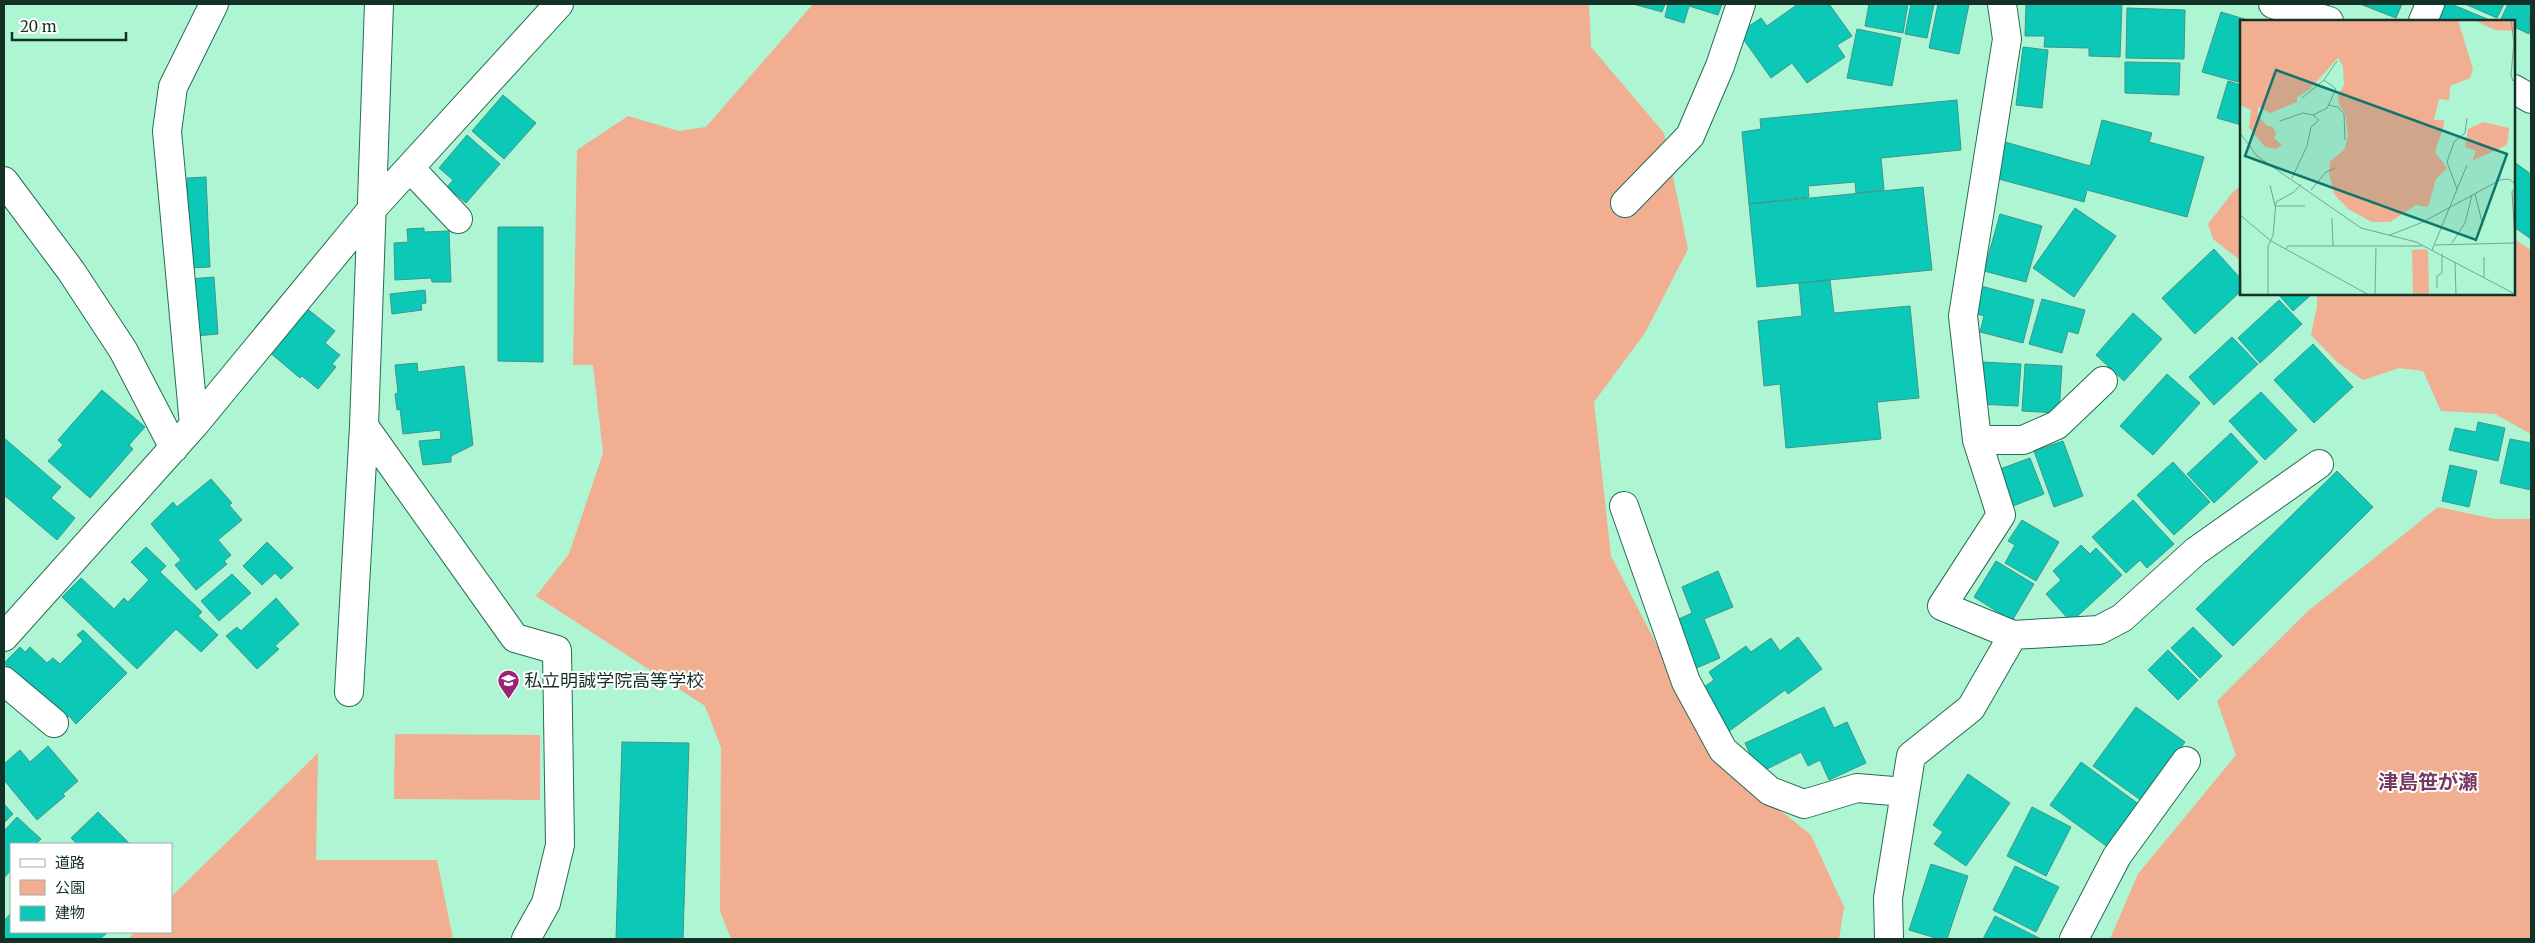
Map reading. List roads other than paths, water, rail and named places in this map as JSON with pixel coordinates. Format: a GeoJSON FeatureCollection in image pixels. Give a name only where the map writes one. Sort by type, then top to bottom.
{"type":"FeatureCollection","features":[{"type":"Feature","properties":{"kind":"street"},"geometry":{"type":"LineString","coordinates":[[194,425],[167,131],[173,86],[214,4]]}},
{"type":"Feature","properties":{"kind":"street"},"geometry":{"type":"LineString","coordinates":[[349,692],[364,426],[379,4]]}},
{"type":"Feature","properties":{"kind":"street"},"geometry":{"type":"LineString","coordinates":[[4,637],[194,425],[372,209],[560,4]]}},
{"type":"Feature","properties":{"kind":"street"},"geometry":{"type":"LineString","coordinates":[[1625,203],[1690,136],[1720,66],[1741,4]]}},
{"type":"Feature","properties":{"kind":"street"},"geometry":{"type":"LineString","coordinates":[[2002,4],[2007,39],[1963,316],[1977,440],[2001,515],[1942,606],[2013,635],[2099,630],[2122,618],[2196,551],[2319,464]]}},
{"type":"Feature","properties":{"kind":"street"},"geometry":{"type":"LineString","coordinates":[[2273,4],[2326,20]]}},
{"type":"Feature","properties":{"kind":"street"},"geometry":{"type":"LineString","coordinates":[[2423,20],[2430,4]]}},
{"type":"Feature","properties":{"kind":"street"},"geometry":{"type":"LineString","coordinates":[[2515,89],[2531,99]]}},
{"type":"Feature","properties":{"kind":"street"},"geometry":{"type":"LineString","coordinates":[[410,168],[458,219]]}},
{"type":"Feature","properties":{"kind":"street"},"geometry":{"type":"LineString","coordinates":[[4,181],[71,270],[123,350],[174,448]]}},
{"type":"Feature","properties":{"kind":"street"},"geometry":{"type":"LineString","coordinates":[[1977,440],[2023,440],[2057,425],[2102,381]]}},
{"type":"Feature","properties":{"kind":"street"},"geometry":{"type":"LineString","coordinates":[[364,426],[515,638],[557,650],[560,845],[546,903],[526,939]]}},
{"type":"Feature","properties":{"kind":"street"},"geometry":{"type":"LineString","coordinates":[[1624,506],[1686,682],[1723,750],[1770,791],[1804,804],[1857,788],[1905,792]]}},
{"type":"Feature","properties":{"kind":"street"},"geometry":{"type":"LineString","coordinates":[[1889,939],[1888,898],[1911,756],[1971,708],[2013,635]]}},
{"type":"Feature","properties":{"kind":"street"},"geometry":{"type":"LineString","coordinates":[[4,681],[54,723]]}},
{"type":"Feature","properties":{"kind":"street"},"geometry":{"type":"LineString","coordinates":[[2074,939],[2117,856],[2186,760]]}},
{"type":"Feature","properties":{"kind":"place","name":"私立明誠学院高等学校"},"geometry":{"type":"Point","coordinates":[508,699]}},
{"type":"Feature","properties":{"kind":"district","name":"津島笹が瀬"},"geometry":{"type":"Point","coordinates":[2428,781]}}]}
